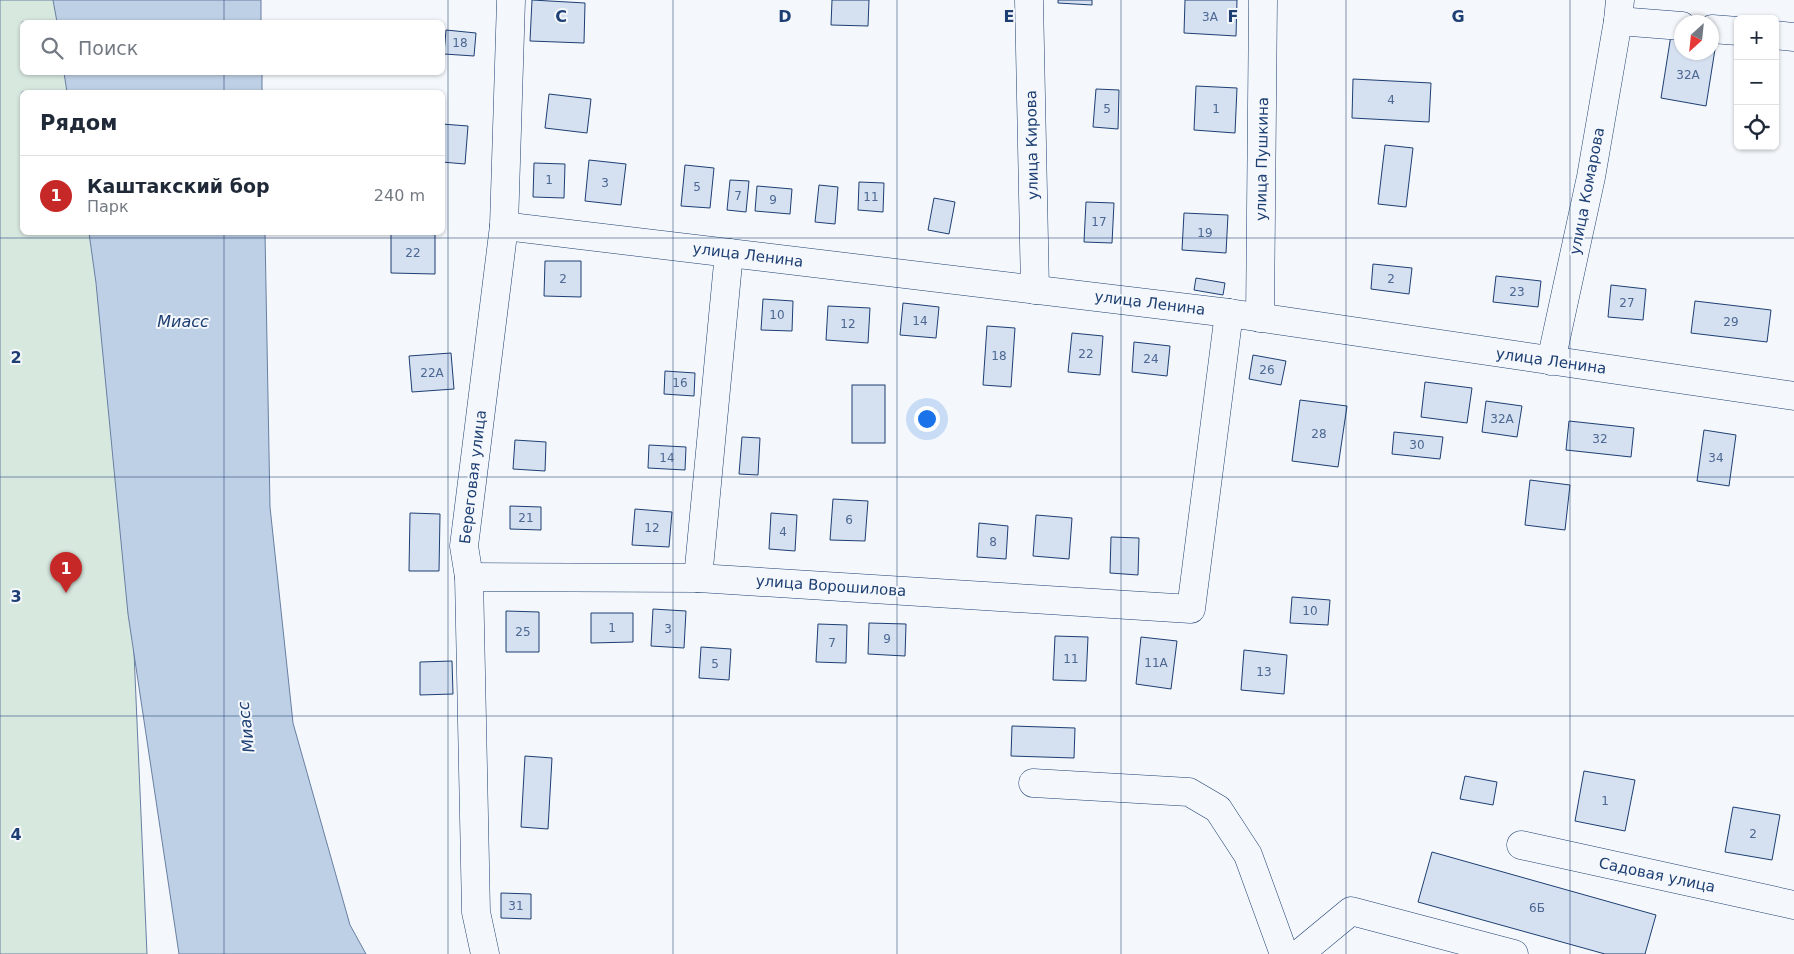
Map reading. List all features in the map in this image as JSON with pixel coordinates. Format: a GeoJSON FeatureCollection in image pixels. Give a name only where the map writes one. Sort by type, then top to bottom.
{"type":"FeatureCollection","features":[{"type":"Feature","properties":{"kind":"street","name":"Береговая улица"},"geometry":{"type":"LineString","coordinates":[[485,954],[476,912],[469,578],[464,546],[504,226],[511,0]]}},
{"type":"Feature","properties":{"kind":"street","name":"улица Кирова"},"geometry":{"type":"LineString","coordinates":[[1030,0],[1035,290]]}},
{"type":"Feature","properties":{"kind":"street","name":"улица Пушкина"},"geometry":{"type":"LineString","coordinates":[[1260,318],[1263,0]]}},
{"type":"Feature","properties":{"kind":"street","name":"улица Комарова"},"geometry":{"type":"LineString","coordinates":[[1551,361],[1591,177],[1619,10],[1674,24]]}},
{"type":"Feature","properties":{"kind":"street"},"geometry":{"type":"LineString","coordinates":[[1719,30],[1734,32]]}},
{"type":"Feature","properties":{"kind":"street"},"geometry":{"type":"LineString","coordinates":[[1779,35],[1794,36]]}},
{"type":"Feature","properties":{"kind":"street","name":"улица Ленина"},"geometry":{"type":"LineString","coordinates":[[504,226],[1229,313],[1794,396]]}},
{"type":"Feature","properties":{"kind":"street"},"geometry":{"type":"LineString","coordinates":[[698,578],[729,253]]}},
{"type":"Feature","properties":{"kind":"street","name":"улица Ворошилова"},"geometry":{"type":"LineString","coordinates":[[469,578],[698,578],[1192,609],[1229,313]]}},
{"type":"Feature","properties":{"kind":"street"},"geometry":{"type":"LineString","coordinates":[[1033,783],[1189,792],[1218,809],[1248,855],[1284,954]]}},
{"type":"Feature","properties":{"kind":"street","name":"Садовая улица"},"geometry":{"type":"LineString","coordinates":[[1521,845],[1794,905]]}},
{"type":"Feature","properties":{"kind":"street"},"geometry":{"type":"LineString","coordinates":[[1299,954],[1351,911],[1514,954]]}},
{"type":"Feature","properties":{"kind":"shaded area"},"geometry":{"type":"Polygon","coordinates":[[[0,0],[106,0],[107,20],[20,20],[20,75],[109,75],[110,90],[20,90],[20,235],[116,235],[147,954],[0,954],[0,0]]]}},
{"type":"Feature","properties":{"kind":"water"},"geometry":{"type":"Polygon","coordinates":[[[53,0],[261,0],[261,20],[57,20],[53,0]]]}},
{"type":"Feature","properties":{"kind":"water"},"geometry":{"type":"Polygon","coordinates":[[[64,75],[262,75],[262,90],[67,90],[64,75]]]}},
{"type":"Feature","properties":{"kind":"water","name":"Миасс"},"geometry":{"type":"Polygon","coordinates":[[[89,235],[265,235],[270,507],[293,723],[350,925],[366,954],[179,954],[128,614],[96,283],[89,235]]]}},
{"type":"Feature","properties":{"kind":"building"},"geometry":{"type":"Polygon","coordinates":[[[532,0],[585,3],[584,43],[530,41],[532,0]]]}},
{"type":"Feature","properties":{"kind":"building"},"geometry":{"type":"Polygon","coordinates":[[[832,0],[869,0],[868,26],[831,25],[832,0]]]}},
{"type":"Feature","properties":{"kind":"building"},"geometry":{"type":"Polygon","coordinates":[[[1058,0],[1092,0],[1092,5],[1058,3],[1058,0]]]}},
{"type":"Feature","properties":{"kind":"building"},"geometry":{"type":"Polygon","coordinates":[[[1185,0],[1237,0],[1236,36],[1184,33],[1185,0]]]}},
{"type":"Feature","properties":{"kind":"building"},"geometry":{"type":"Polygon","coordinates":[[[446,30],[476,33],[474,56],[445,54],[446,30]]]}},
{"type":"Feature","properties":{"kind":"building"},"geometry":{"type":"Polygon","coordinates":[[[1671,35],[1674,36],[1674,60],[1713,60],[1706,106],[1661,98],[1671,35]]]}},
{"type":"Feature","properties":{"kind":"building"},"geometry":{"type":"Polygon","coordinates":[[[1353,79],[1431,83],[1429,122],[1352,118],[1353,79]]]}},
{"type":"Feature","properties":{"kind":"building"},"geometry":{"type":"Polygon","coordinates":[[[1196,86],[1237,88],[1235,133],[1194,130],[1196,86]]]}},
{"type":"Feature","properties":{"kind":"building"},"geometry":{"type":"Polygon","coordinates":[[[1096,89],[1119,90],[1118,129],[1093,127],[1096,89]]]}},
{"type":"Feature","properties":{"kind":"building"},"geometry":{"type":"Polygon","coordinates":[[[549,94],[591,99],[587,133],[545,128],[549,94]]]}},
{"type":"Feature","properties":{"kind":"building"},"geometry":{"type":"Polygon","coordinates":[[[445,124],[468,126],[465,164],[445,162],[445,124]]]}},
{"type":"Feature","properties":{"kind":"building"},"geometry":{"type":"Polygon","coordinates":[[[1385,145],[1413,148],[1406,207],[1378,204],[1385,145]]]}},
{"type":"Feature","properties":{"kind":"building"},"geometry":{"type":"Polygon","coordinates":[[[589,160],[626,164],[621,205],[585,201],[589,160]]]}},
{"type":"Feature","properties":{"kind":"building"},"geometry":{"type":"Polygon","coordinates":[[[534,163],[565,164],[564,198],[533,197],[534,163]]]}},
{"type":"Feature","properties":{"kind":"building"},"geometry":{"type":"Polygon","coordinates":[[[685,165],[714,168],[710,208],[681,206],[685,165]]]}},
{"type":"Feature","properties":{"kind":"building"},"geometry":{"type":"Polygon","coordinates":[[[730,180],[749,181],[746,212],[727,210],[730,180]]]}},
{"type":"Feature","properties":{"kind":"building"},"geometry":{"type":"Polygon","coordinates":[[[859,182],[884,183],[883,212],[858,210],[859,182]]]}},
{"type":"Feature","properties":{"kind":"building"},"geometry":{"type":"Polygon","coordinates":[[[819,185],[838,187],[835,224],[815,222],[819,185]]]}},
{"type":"Feature","properties":{"kind":"building"},"geometry":{"type":"Polygon","coordinates":[[[757,186],[792,189],[790,214],[755,211],[757,186]]]}},
{"type":"Feature","properties":{"kind":"building"},"geometry":{"type":"Polygon","coordinates":[[[934,198],[955,202],[949,234],[928,230],[934,198]]]}},
{"type":"Feature","properties":{"kind":"building"},"geometry":{"type":"Polygon","coordinates":[[[1086,202],[1114,203],[1112,243],[1084,242],[1086,202]]]}},
{"type":"Feature","properties":{"kind":"building"},"geometry":{"type":"Polygon","coordinates":[[[1184,213],[1228,215],[1226,253],[1182,250],[1184,213]]]}},
{"type":"Feature","properties":{"kind":"building"},"geometry":{"type":"Polygon","coordinates":[[[391,235],[435,235],[435,274],[391,273],[391,235]]]}},
{"type":"Feature","properties":{"kind":"building"},"geometry":{"type":"Polygon","coordinates":[[[545,261],[581,261],[581,297],[544,296],[545,261]]]}},
{"type":"Feature","properties":{"kind":"building"},"geometry":{"type":"Polygon","coordinates":[[[1373,264],[1412,268],[1409,294],[1371,289],[1373,264]]]}},
{"type":"Feature","properties":{"kind":"building"},"geometry":{"type":"Polygon","coordinates":[[[1496,276],[1541,281],[1538,307],[1493,302],[1496,276]]]}},
{"type":"Feature","properties":{"kind":"building"},"geometry":{"type":"Polygon","coordinates":[[[1196,278],[1225,283],[1223,295],[1194,290],[1196,278]]]}},
{"type":"Feature","properties":{"kind":"building"},"geometry":{"type":"Polygon","coordinates":[[[1611,285],[1646,289],[1643,320],[1608,317],[1611,285]]]}},
{"type":"Feature","properties":{"kind":"building"},"geometry":{"type":"Polygon","coordinates":[[[763,299],[793,301],[792,331],[761,330],[763,299]]]}},
{"type":"Feature","properties":{"kind":"building"},"geometry":{"type":"Polygon","coordinates":[[[1695,301],[1771,310],[1767,342],[1691,333],[1695,301]]]}},
{"type":"Feature","properties":{"kind":"building"},"geometry":{"type":"Polygon","coordinates":[[[903,303],[939,307],[936,338],[900,335],[903,303]]]}},
{"type":"Feature","properties":{"kind":"building"},"geometry":{"type":"Polygon","coordinates":[[[828,306],[870,308],[868,343],[826,340],[828,306]]]}},
{"type":"Feature","properties":{"kind":"building"},"geometry":{"type":"Polygon","coordinates":[[[987,326],[1015,328],[1011,387],[983,385],[987,326]]]}},
{"type":"Feature","properties":{"kind":"building"},"geometry":{"type":"Polygon","coordinates":[[[1072,333],[1103,336],[1100,375],[1068,372],[1072,333]]]}},
{"type":"Feature","properties":{"kind":"building"},"geometry":{"type":"Polygon","coordinates":[[[1134,342],[1170,346],[1167,376],[1132,372],[1134,342]]]}},
{"type":"Feature","properties":{"kind":"building"},"geometry":{"type":"Polygon","coordinates":[[[451,353],[454,389],[412,392],[409,356],[451,353]]]}},
{"type":"Feature","properties":{"kind":"building"},"geometry":{"type":"Polygon","coordinates":[[[1253,355],[1286,361],[1281,385],[1249,379],[1253,355]]]}},
{"type":"Feature","properties":{"kind":"building"},"geometry":{"type":"Polygon","coordinates":[[[665,371],[695,373],[694,396],[664,394],[665,371]]]}},
{"type":"Feature","properties":{"kind":"building"},"geometry":{"type":"Polygon","coordinates":[[[1425,382],[1472,388],[1467,423],[1421,417],[1425,382]]]}},
{"type":"Feature","properties":{"kind":"building"},"geometry":{"type":"Polygon","coordinates":[[[852,385],[885,385],[885,443],[852,443],[852,385]]]}},
{"type":"Feature","properties":{"kind":"building"},"geometry":{"type":"Polygon","coordinates":[[[1300,400],[1347,406],[1338,467],[1292,461],[1300,400]]]}},
{"type":"Feature","properties":{"kind":"building"},"geometry":{"type":"Polygon","coordinates":[[[1486,401],[1522,406],[1517,437],[1482,432],[1486,401]]]}},
{"type":"Feature","properties":{"kind":"building"},"geometry":{"type":"Polygon","coordinates":[[[1569,421],[1634,428],[1631,457],[1566,450],[1569,421]]]}},
{"type":"Feature","properties":{"kind":"building"},"geometry":{"type":"Polygon","coordinates":[[[1704,430],[1736,435],[1729,486],[1697,481],[1704,430]]]}},
{"type":"Feature","properties":{"kind":"building"},"geometry":{"type":"Polygon","coordinates":[[[1394,432],[1443,437],[1440,459],[1392,454],[1394,432]]]}},
{"type":"Feature","properties":{"kind":"building"},"geometry":{"type":"Polygon","coordinates":[[[742,437],[760,438],[758,475],[739,474],[742,437]]]}},
{"type":"Feature","properties":{"kind":"building"},"geometry":{"type":"Polygon","coordinates":[[[515,440],[546,442],[545,471],[513,469],[515,440]]]}},
{"type":"Feature","properties":{"kind":"building"},"geometry":{"type":"Polygon","coordinates":[[[649,445],[686,447],[685,470],[648,468],[649,445]]]}},
{"type":"Feature","properties":{"kind":"building"},"geometry":{"type":"Polygon","coordinates":[[[1530,480],[1570,485],[1565,530],[1525,525],[1530,480]]]}},
{"type":"Feature","properties":{"kind":"building"},"geometry":{"type":"Polygon","coordinates":[[[833,499],[868,501],[865,541],[830,540],[833,499]]]}},
{"type":"Feature","properties":{"kind":"building"},"geometry":{"type":"Polygon","coordinates":[[[510,506],[541,507],[541,530],[510,529],[510,506]]]}},
{"type":"Feature","properties":{"kind":"building"},"geometry":{"type":"Polygon","coordinates":[[[635,509],[672,512],[669,547],[632,545],[635,509]]]}},
{"type":"Feature","properties":{"kind":"building"},"geometry":{"type":"Polygon","coordinates":[[[410,513],[440,514],[439,571],[409,571],[410,513]]]}},
{"type":"Feature","properties":{"kind":"building"},"geometry":{"type":"Polygon","coordinates":[[[771,513],[797,515],[795,551],[769,549],[771,513]]]}},
{"type":"Feature","properties":{"kind":"building"},"geometry":{"type":"Polygon","coordinates":[[[1036,515],[1072,518],[1069,559],[1033,556],[1036,515]]]}},
{"type":"Feature","properties":{"kind":"building"},"geometry":{"type":"Polygon","coordinates":[[[979,523],[1008,526],[1006,559],[977,557],[979,523]]]}},
{"type":"Feature","properties":{"kind":"building"},"geometry":{"type":"Polygon","coordinates":[[[1111,537],[1139,538],[1138,575],[1110,573],[1111,537]]]}},
{"type":"Feature","properties":{"kind":"building"},"geometry":{"type":"Polygon","coordinates":[[[1292,597],[1330,600],[1328,625],[1290,623],[1292,597]]]}},
{"type":"Feature","properties":{"kind":"building"},"geometry":{"type":"Polygon","coordinates":[[[653,609],[686,611],[684,648],[651,646],[653,609]]]}},
{"type":"Feature","properties":{"kind":"building"},"geometry":{"type":"Polygon","coordinates":[[[506,611],[539,612],[539,652],[506,652],[506,611]]]}},
{"type":"Feature","properties":{"kind":"building"},"geometry":{"type":"Polygon","coordinates":[[[591,613],[633,613],[633,642],[591,643],[591,613]]]}},
{"type":"Feature","properties":{"kind":"building"},"geometry":{"type":"Polygon","coordinates":[[[869,623],[906,624],[905,656],[868,654],[869,623]]]}},
{"type":"Feature","properties":{"kind":"building"},"geometry":{"type":"Polygon","coordinates":[[[818,624],[847,625],[846,663],[816,662],[818,624]]]}},
{"type":"Feature","properties":{"kind":"building"},"geometry":{"type":"Polygon","coordinates":[[[1055,636],[1088,637],[1086,681],[1053,680],[1055,636]]]}},
{"type":"Feature","properties":{"kind":"building"},"geometry":{"type":"Polygon","coordinates":[[[1141,637],[1177,641],[1171,689],[1136,684],[1141,637]]]}},
{"type":"Feature","properties":{"kind":"building"},"geometry":{"type":"Polygon","coordinates":[[[701,647],[731,649],[729,680],[699,678],[701,647]]]}},
{"type":"Feature","properties":{"kind":"building"},"geometry":{"type":"Polygon","coordinates":[[[1244,650],[1287,655],[1284,694],[1241,690],[1244,650]]]}},
{"type":"Feature","properties":{"kind":"building"},"geometry":{"type":"Polygon","coordinates":[[[452,661],[453,694],[420,695],[420,662],[452,661]]]}},
{"type":"Feature","properties":{"kind":"building"},"geometry":{"type":"Polygon","coordinates":[[[1012,726],[1075,728],[1074,758],[1011,756],[1012,726]]]}},
{"type":"Feature","properties":{"kind":"building"},"geometry":{"type":"Polygon","coordinates":[[[525,756],[552,758],[548,829],[521,827],[525,756]]]}},
{"type":"Feature","properties":{"kind":"building"},"geometry":{"type":"Polygon","coordinates":[[[1584,771],[1635,780],[1625,831],[1575,821],[1584,771]]]}},
{"type":"Feature","properties":{"kind":"building"},"geometry":{"type":"Polygon","coordinates":[[[1465,776],[1497,782],[1493,805],[1460,799],[1465,776]]]}},
{"type":"Feature","properties":{"kind":"building"},"geometry":{"type":"Polygon","coordinates":[[[1733,807],[1780,815],[1772,860],[1725,852],[1733,807]]]}},
{"type":"Feature","properties":{"kind":"building"},"geometry":{"type":"Polygon","coordinates":[[[1432,852],[1656,915],[1645,954],[1605,954],[1418,902],[1432,852]]]}},
{"type":"Feature","properties":{"kind":"building"},"geometry":{"type":"Polygon","coordinates":[[[501,893],[531,894],[531,919],[501,918],[501,893]]]}},
{"type":"Feature","properties":{"kind":"place","name":"Каштакский бор"},"geometry":{"type":"Point","coordinates":[66,593]}}]}
